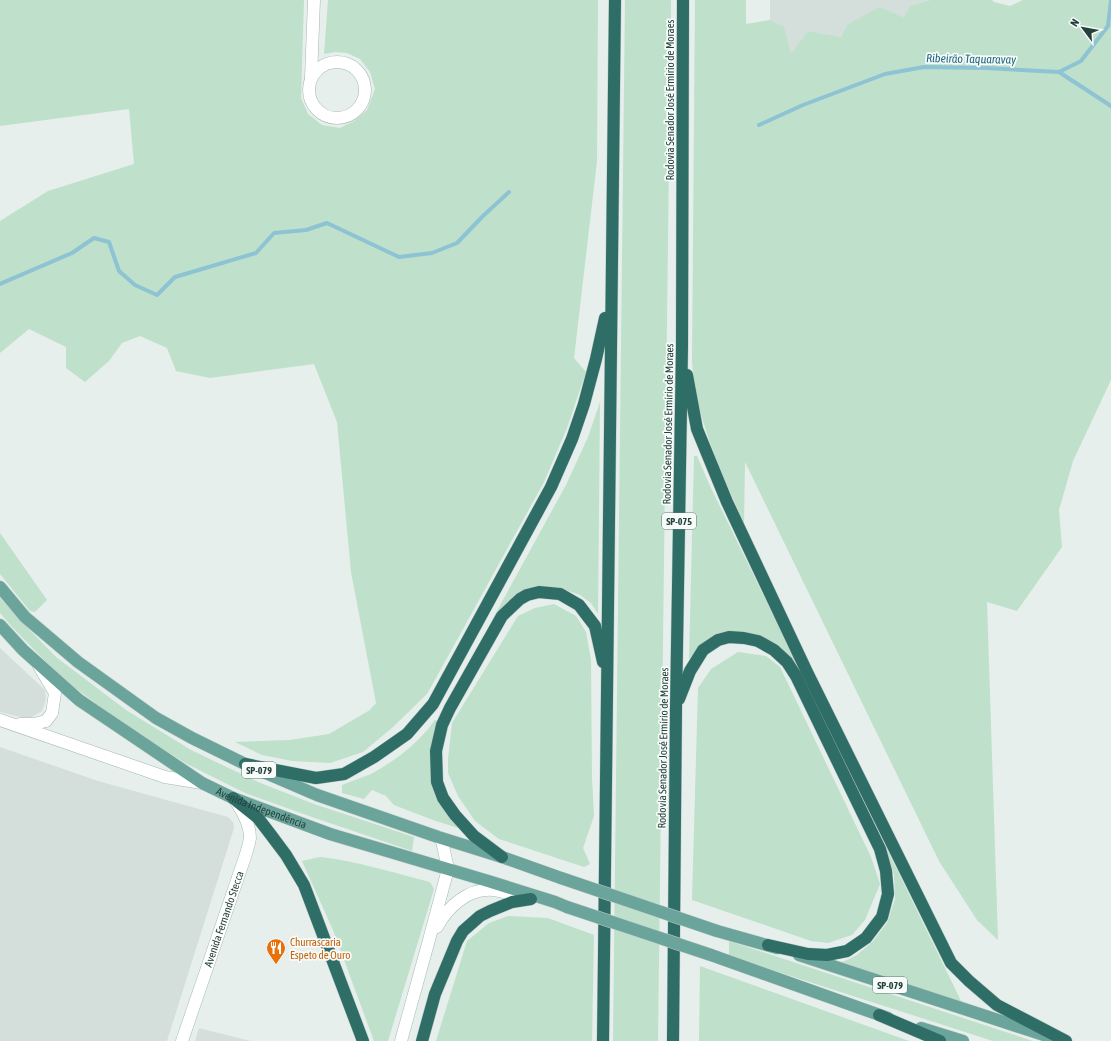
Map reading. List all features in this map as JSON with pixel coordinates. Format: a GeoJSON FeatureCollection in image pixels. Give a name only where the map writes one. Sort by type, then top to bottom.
{"type":"FeatureCollection","features":[{"type":"Feature","properties":{"kind":"highway"},"geometry":{"type":"LineString","coordinates":[[603,1041],[615,0]]}},
{"type":"Feature","properties":{"kind":"highway","name":"Rodovia Senador José Ermírio de Moraes"},"geometry":{"type":"LineString","coordinates":[[673,1041],[676,708],[682,347],[683,0]]}},
{"type":"Feature","properties":{"kind":"highway"},"geometry":{"type":"LineString","coordinates":[[245,764],[316,778],[344,774],[374,757],[407,734],[433,704],[550,487],[572,439],[584,404],[596,359],[611,292]]}},
{"type":"Feature","properties":{"kind":"highway"},"geometry":{"type":"LineString","coordinates":[[682,347],[697,428],[727,502],[807,672],[951,963],[997,1005],[1066,1041]]}},
{"type":"Feature","properties":{"kind":"highway"},"geometry":{"type":"LineString","coordinates":[[502,857],[474,836],[455,815],[443,798],[437,782],[436,751],[442,725],[502,616],[520,599],[527,595],[539,592],[560,594],[579,605],[595,626],[607,681]]}},
{"type":"Feature","properties":{"kind":"highway"},"geometry":{"type":"LineString","coordinates":[[676,708],[690,671],[703,650],[718,640],[729,637],[744,638],[758,641],[774,650],[787,662],[796,676],[880,849],[886,871],[888,894],[882,917],[866,938],[847,951],[827,955],[808,954],[768,945]]}},
{"type":"Feature","properties":{"kind":"highway"},"geometry":{"type":"LineString","coordinates":[[233,798],[258,818],[272,835],[304,885],[363,1041]]}},
{"type":"Feature","properties":{"kind":"highway"},"geometry":{"type":"LineString","coordinates":[[422,1041],[435,994],[457,941],[463,931],[480,916],[490,911],[512,902],[531,899]]}},
{"type":"Feature","properties":{"kind":"highway"},"geometry":{"type":"LineString","coordinates":[[879,1015],[940,1041]]}},
{"type":"Feature","properties":{"kind":"main road"},"geometry":{"type":"LineString","coordinates":[[311,78],[317,70],[324,65],[333,62],[351,66],[358,72],[363,80],[365,89],[364,98],[360,106],[353,113],[345,117],[336,118],[326,116],[318,112],[312,105],[309,96],[309,87],[311,78],[314,0]]}},
{"type":"Feature","properties":{"kind":"main road","name":"SP-079"},"geometry":{"type":"LineString","coordinates":[[0,587],[25,617],[78,662],[156,718],[192,738],[245,764],[317,795],[717,931],[768,945],[1062,1041]]}},
{"type":"Feature","properties":{"kind":"main road","name":"Avenida Independência"},"geometry":{"type":"LineString","coordinates":[[0,625],[23,650],[78,700],[202,783],[233,798],[330,834],[488,881],[711,955],[879,1015],[963,1041]]}},
{"type":"Feature","properties":{"kind":"main road"},"geometry":{"type":"LineString","coordinates":[[5,722],[34,724],[46,721],[52,713],[55,694],[36,662]]}},
{"type":"Feature","properties":{"kind":"main road"},"geometry":{"type":"LineString","coordinates":[[5,722],[165,776],[202,783]]}},
{"type":"Feature","properties":{"kind":"main road","name":"Avenida Fernando Stecca"},"geometry":{"type":"LineString","coordinates":[[182,1041],[245,857],[250,838],[247,820],[233,798]]}},
{"type":"Feature","properties":{"kind":"main road"},"geometry":{"type":"LineString","coordinates":[[401,1041],[448,869],[442,841],[438,837]]}},
{"type":"Feature","properties":{"kind":"main road"},"geometry":{"type":"LineString","coordinates":[[429,940],[445,913],[460,900],[481,891],[494,890],[564,906]]}},
{"type":"Feature","properties":{"kind":"shaded area"},"geometry":{"type":"Polygon","coordinates":[[[770,0],[930,0],[910,6],[905,19],[849,24],[841,37],[808,31],[791,55],[784,26],[770,20],[770,0]]]}},
{"type":"Feature","properties":{"kind":"shaded area"},"geometry":{"type":"Polygon","coordinates":[[[0,648],[45,690],[46,699],[42,711],[28,719],[0,712],[0,648]]]}},
{"type":"Feature","properties":{"kind":"shaded area"},"geometry":{"type":"Polygon","coordinates":[[[0,747],[98,781],[228,817],[233,822],[234,828],[167,1041],[0,1041],[0,747]]]}},
{"type":"Feature","properties":{"kind":"shaded area"},"geometry":{"type":"Polygon","coordinates":[[[199,1028],[251,1041],[195,1041],[199,1028]]]}},
{"type":"Feature","properties":{"kind":"green space"},"geometry":{"type":"Polygon","coordinates":[[[0,0],[304,0],[301,98],[308,114],[322,125],[340,128],[354,121],[367,110],[375,89],[370,72],[360,59],[347,53],[335,52],[324,54],[328,0],[598,0],[597,161],[574,358],[586,372],[567,428],[544,482],[427,694],[393,727],[363,752],[330,763],[292,761],[262,755],[235,742],[290,740],[329,734],[370,710],[376,703],[351,572],[337,422],[314,364],[210,378],[176,371],[167,348],[140,336],[122,343],[109,361],[85,382],[66,368],[66,347],[29,329],[0,353],[0,221],[48,191],[134,164],[129,109],[0,126],[0,0]]]}},
{"type":"Feature","properties":{"kind":"green space"},"geometry":{"type":"Polygon","coordinates":[[[625,0],[671,0],[658,1041],[613,1041],[625,0]]]}},
{"type":"Feature","properties":{"kind":"green space"},"geometry":{"type":"Polygon","coordinates":[[[695,0],[746,0],[746,24],[770,20],[784,26],[791,54],[808,31],[841,37],[848,24],[880,7],[904,18],[910,6],[930,0],[992,0],[994,2],[1010,6],[1023,0],[1111,0],[1111,380],[1073,461],[1059,510],[1062,547],[1017,611],[987,602],[998,940],[977,920],[939,861],[745,462],[744,524],[719,465],[704,424],[694,382],[692,361],[695,0]]]}},
{"type":"Feature","properties":{"kind":"green space"},"geometry":{"type":"Polygon","coordinates":[[[600,402],[598,614],[591,603],[580,595],[563,589],[507,603],[492,620],[566,485],[588,437],[600,402]]]}},
{"type":"Feature","properties":{"kind":"green space"},"geometry":{"type":"Polygon","coordinates":[[[694,456],[697,456],[710,486],[799,668],[779,646],[764,637],[749,634],[702,645],[689,659],[694,456]]]}},
{"type":"Feature","properties":{"kind":"green space"},"geometry":{"type":"Polygon","coordinates":[[[0,533],[47,600],[35,612],[30,611],[0,574],[0,533]]]}},
{"type":"Feature","properties":{"kind":"green space"},"geometry":{"type":"Polygon","coordinates":[[[0,598],[56,657],[126,710],[191,750],[258,782],[314,804],[414,837],[412,851],[245,793],[187,764],[143,737],[75,688],[48,664],[0,613],[0,598]]]}},
{"type":"Feature","properties":{"kind":"green space"},"geometry":{"type":"Polygon","coordinates":[[[554,604],[576,616],[586,632],[591,660],[592,778],[594,816],[583,848],[590,864],[584,867],[499,839],[475,821],[458,796],[448,773],[452,723],[518,616],[535,608],[554,604]]]}},
{"type":"Feature","properties":{"kind":"green space"},"geometry":{"type":"Polygon","coordinates":[[[738,652],[766,656],[780,667],[871,857],[880,884],[865,920],[852,935],[828,943],[811,941],[692,900],[698,688],[711,669],[738,652]]]}},
{"type":"Feature","properties":{"kind":"green space"},"geometry":{"type":"Polygon","coordinates":[[[435,720],[439,721],[433,771],[458,828],[394,805],[386,796],[372,790],[364,799],[342,793],[342,785],[371,774],[406,751],[421,737],[435,720]]]}},
{"type":"Feature","properties":{"kind":"green space"},"geometry":{"type":"Polygon","coordinates":[[[885,845],[962,1003],[832,964],[845,961],[857,955],[873,941],[887,923],[895,899],[894,875],[885,845]]]}},
{"type":"Feature","properties":{"kind":"green space"},"geometry":{"type":"Polygon","coordinates":[[[320,857],[362,864],[430,882],[434,889],[388,1041],[374,1041],[333,930],[302,861],[320,857]]]}},
{"type":"Feature","properties":{"kind":"green space"},"geometry":{"type":"Polygon","coordinates":[[[508,916],[548,918],[594,935],[592,1041],[436,1041],[467,941],[489,923],[508,916]]]}},
{"type":"Feature","properties":{"kind":"green space"},"geometry":{"type":"Polygon","coordinates":[[[729,941],[1033,1041],[993,1041],[729,956],[729,941]]]}},
{"type":"Feature","properties":{"kind":"green space"},"geometry":{"type":"Polygon","coordinates":[[[700,966],[909,1041],[699,1041],[700,966]]]}},
{"type":"Feature","properties":{"kind":"waterway"},"geometry":{"type":"LineString","coordinates":[[1059,72],[1081,61],[1108,26],[1111,0]]}},
{"type":"Feature","properties":{"kind":"waterway","name":"Ribeirão Taquaravay"},"geometry":{"type":"LineString","coordinates":[[759,125],[803,105],[885,74],[924,67],[986,68],[1059,72],[1111,106]]}},
{"type":"Feature","properties":{"kind":"waterway","name":"Ribeirão Taquaravay"},"geometry":{"type":"LineString","coordinates":[[0,284],[72,253],[94,238],[109,242],[119,271],[135,285],[157,295],[175,277],[256,253],[274,233],[306,230],[327,223],[399,257],[432,253],[457,243],[509,192]]}},
{"type":"Feature","properties":{"kind":"place","name":"Churrascaria Espeto de Ouro"},"geometry":{"type":"Point","coordinates":[276,965]}}]}
